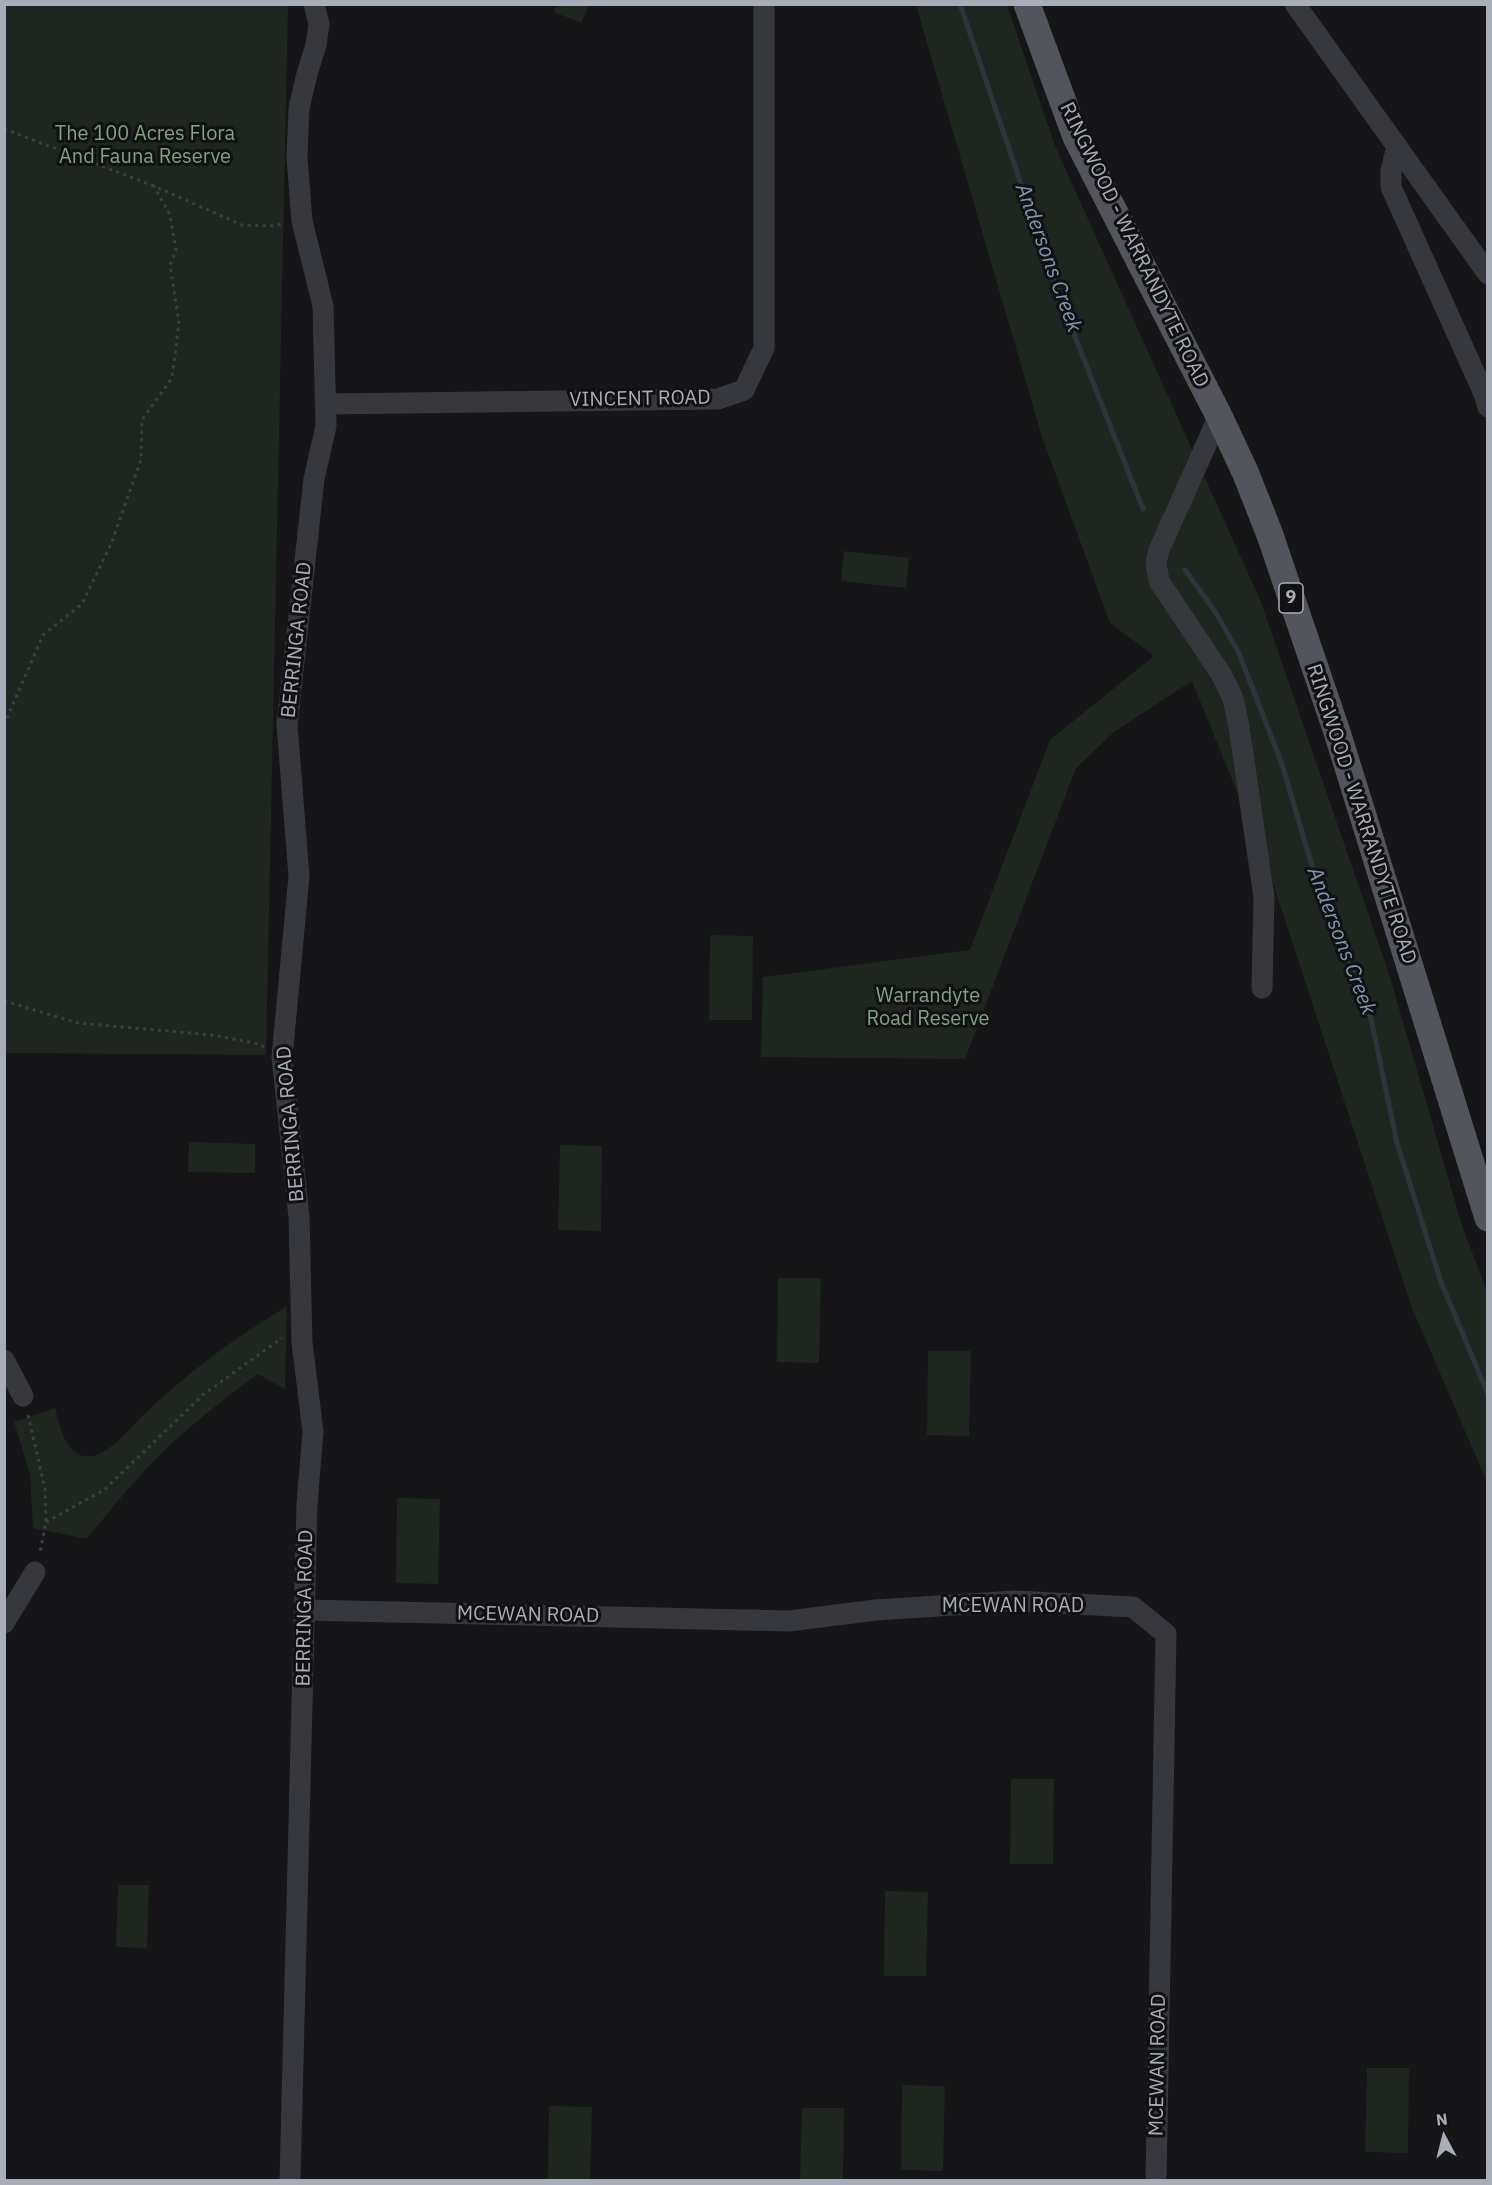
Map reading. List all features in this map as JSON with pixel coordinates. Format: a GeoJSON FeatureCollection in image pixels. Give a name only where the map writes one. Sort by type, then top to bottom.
{"type":"FeatureCollection","features":[{"type":"Feature","properties":{"kind":"main road","name":"RINGWOOD - WARRANDYTE ROAD"},"geometry":{"type":"LineString","coordinates":[[1027,4],[1076,138],[1219,416],[1246,474],[1270,535],[1337,732],[1488,1218]]}},
{"type":"Feature","properties":{"kind":"street","name":"BERRINGA ROAD"},"geometry":{"type":"LineString","coordinates":[[290,2181],[307,1504],[313,1432],[302,1342],[299,1217],[282,1057],[299,876],[287,725],[314,479],[326,426],[323,306],[302,220],[297,157],[299,108],[316,45],[319,24],[314,4]]}},
{"type":"Feature","properties":{"kind":"street","name":"VINCENT ROAD"},"geometry":{"type":"LineString","coordinates":[[325,404],[718,399],[744,390],[764,348],[764,4]]}},
{"type":"Feature","properties":{"kind":"street"},"geometry":{"type":"LineString","coordinates":[[1295,4],[1488,274]]}},
{"type":"Feature","properties":{"kind":"street"},"geometry":{"type":"LineString","coordinates":[[1397,146],[1391,171],[1391,187],[1488,406]]}},
{"type":"Feature","properties":{"kind":"street"},"geometry":{"type":"LineString","coordinates":[[1219,416],[1159,550],[1156,563],[1159,581],[1221,674],[1233,698],[1264,897],[1262,988]]}},
{"type":"Feature","properties":{"kind":"street"},"geometry":{"type":"LineString","coordinates":[[4,1360],[23,1396]]}},
{"type":"Feature","properties":{"kind":"street"},"geometry":{"type":"LineString","coordinates":[[4,1623],[36,1572]]}},
{"type":"Feature","properties":{"kind":"street","name":"MCEWAN ROAD"},"geometry":{"type":"LineString","coordinates":[[305,1610],[789,1621],[876,1610],[1015,1601],[1133,1607],[1166,1634],[1156,2181]]}},
{"type":"Feature","properties":{"kind":"path"},"geometry":{"type":"LineString","coordinates":[[4,129],[154,186],[242,225],[269,226],[302,220]]}},
{"type":"Feature","properties":{"kind":"path"},"geometry":{"type":"LineString","coordinates":[[4,724],[43,635],[82,604],[106,554],[141,460],[142,420],[172,378],[179,323],[170,265],[176,250],[170,215],[154,186]]}},
{"type":"Feature","properties":{"kind":"path"},"geometry":{"type":"LineString","coordinates":[[4,1001],[78,1023],[201,1034],[259,1044],[282,1057]]}},
{"type":"Feature","properties":{"kind":"path"},"geometry":{"type":"LineString","coordinates":[[46,1522],[104,1490],[204,1394],[302,1323]]}},
{"type":"Feature","properties":{"kind":"path"},"geometry":{"type":"LineString","coordinates":[[23,1396],[45,1489],[46,1522],[36,1572]]}},
{"type":"Feature","properties":{"kind":"green space","name":"The 100 Acres Flora And Fauna Reserve"},"geometry":{"type":"Polygon","coordinates":[[[5,4],[288,5],[266,1055],[5,1053],[5,4]]]}},
{"type":"Feature","properties":{"kind":"green space"},"geometry":{"type":"Polygon","coordinates":[[[557,4],[589,5],[581,23],[554,12],[557,4]]]}},
{"type":"Feature","properties":{"kind":"green space","name":"Warrandyte Road Reserve"},"geometry":{"type":"Polygon","coordinates":[[[916,5],[1007,5],[1055,146],[1261,602],[1389,974],[1463,1229],[1487,1291],[1487,1482],[1412,1308],[1268,868],[1192,681],[1114,732],[1076,768],[965,1059],[761,1057],[763,977],[970,950],[1050,740],[1154,656],[1110,623],[1042,437],[916,5]]]}},
{"type":"Feature","properties":{"kind":"green space"},"geometry":{"type":"Polygon","coordinates":[[[844,551],[909,558],[906,588],[841,581],[844,551]]]}},
{"type":"Feature","properties":{"kind":"green space"},"geometry":{"type":"Polygon","coordinates":[[[710,935],[753,936],[752,1020],[709,1020],[710,935]]]}},
{"type":"Feature","properties":{"kind":"green space"},"geometry":{"type":"Polygon","coordinates":[[[189,1142],[255,1144],[255,1173],[188,1172],[189,1142]]]}},
{"type":"Feature","properties":{"kind":"green space"},"geometry":{"type":"Polygon","coordinates":[[[560,1145],[602,1146],[601,1231],[558,1230],[560,1145]]]}},
{"type":"Feature","properties":{"kind":"green space"},"geometry":{"type":"Polygon","coordinates":[[[778,1278],[821,1278],[819,1363],[777,1362],[778,1278]]]}},
{"type":"Feature","properties":{"kind":"green space"},"geometry":{"type":"Polygon","coordinates":[[[287,1306],[285,1389],[258,1374],[233,1392],[154,1461],[87,1539],[33,1528],[30,1474],[14,1422],[55,1408],[67,1444],[84,1456],[100,1454],[116,1443],[159,1400],[194,1371],[287,1306]]]}},
{"type":"Feature","properties":{"kind":"green space"},"geometry":{"type":"Polygon","coordinates":[[[928,1351],[971,1351],[969,1436],[927,1435],[928,1351]]]}},
{"type":"Feature","properties":{"kind":"green space"},"geometry":{"type":"Polygon","coordinates":[[[397,1498],[440,1499],[438,1584],[396,1583],[397,1498]]]}},
{"type":"Feature","properties":{"kind":"green space"},"geometry":{"type":"Polygon","coordinates":[[[1011,1779],[1054,1779],[1053,1864],[1010,1864],[1011,1779]]]}},
{"type":"Feature","properties":{"kind":"green space"},"geometry":{"type":"Polygon","coordinates":[[[118,1885],[149,1885],[147,1948],[116,1947],[118,1885]]]}},
{"type":"Feature","properties":{"kind":"green space"},"geometry":{"type":"Polygon","coordinates":[[[885,1891],[928,1892],[926,1976],[884,1976],[885,1891]]]}},
{"type":"Feature","properties":{"kind":"green space"},"geometry":{"type":"Polygon","coordinates":[[[1367,2068],[1409,2068],[1408,2153],[1365,2152],[1367,2068]]]}},
{"type":"Feature","properties":{"kind":"green space"},"geometry":{"type":"Polygon","coordinates":[[[902,2085],[945,2086],[943,2171],[901,2170],[902,2085]]]}},
{"type":"Feature","properties":{"kind":"green space"},"geometry":{"type":"Polygon","coordinates":[[[549,2106],[592,2107],[590,2180],[548,2180],[549,2106]]]}},
{"type":"Feature","properties":{"kind":"green space"},"geometry":{"type":"Polygon","coordinates":[[[802,2108],[844,2108],[843,2180],[800,2180],[802,2108]]]}},
{"type":"Feature","properties":{"kind":"waterway","name":"Andersons Creek"},"geometry":{"type":"LineString","coordinates":[[960,4],[1059,296],[1143,509]]}},
{"type":"Feature","properties":{"kind":"waterway","name":"Andersons Creek"},"geometry":{"type":"LineString","coordinates":[[1185,570],[1214,610],[1238,651],[1282,764],[1322,900],[1369,1009],[1397,1143],[1441,1282],[1488,1394]]}}]}
